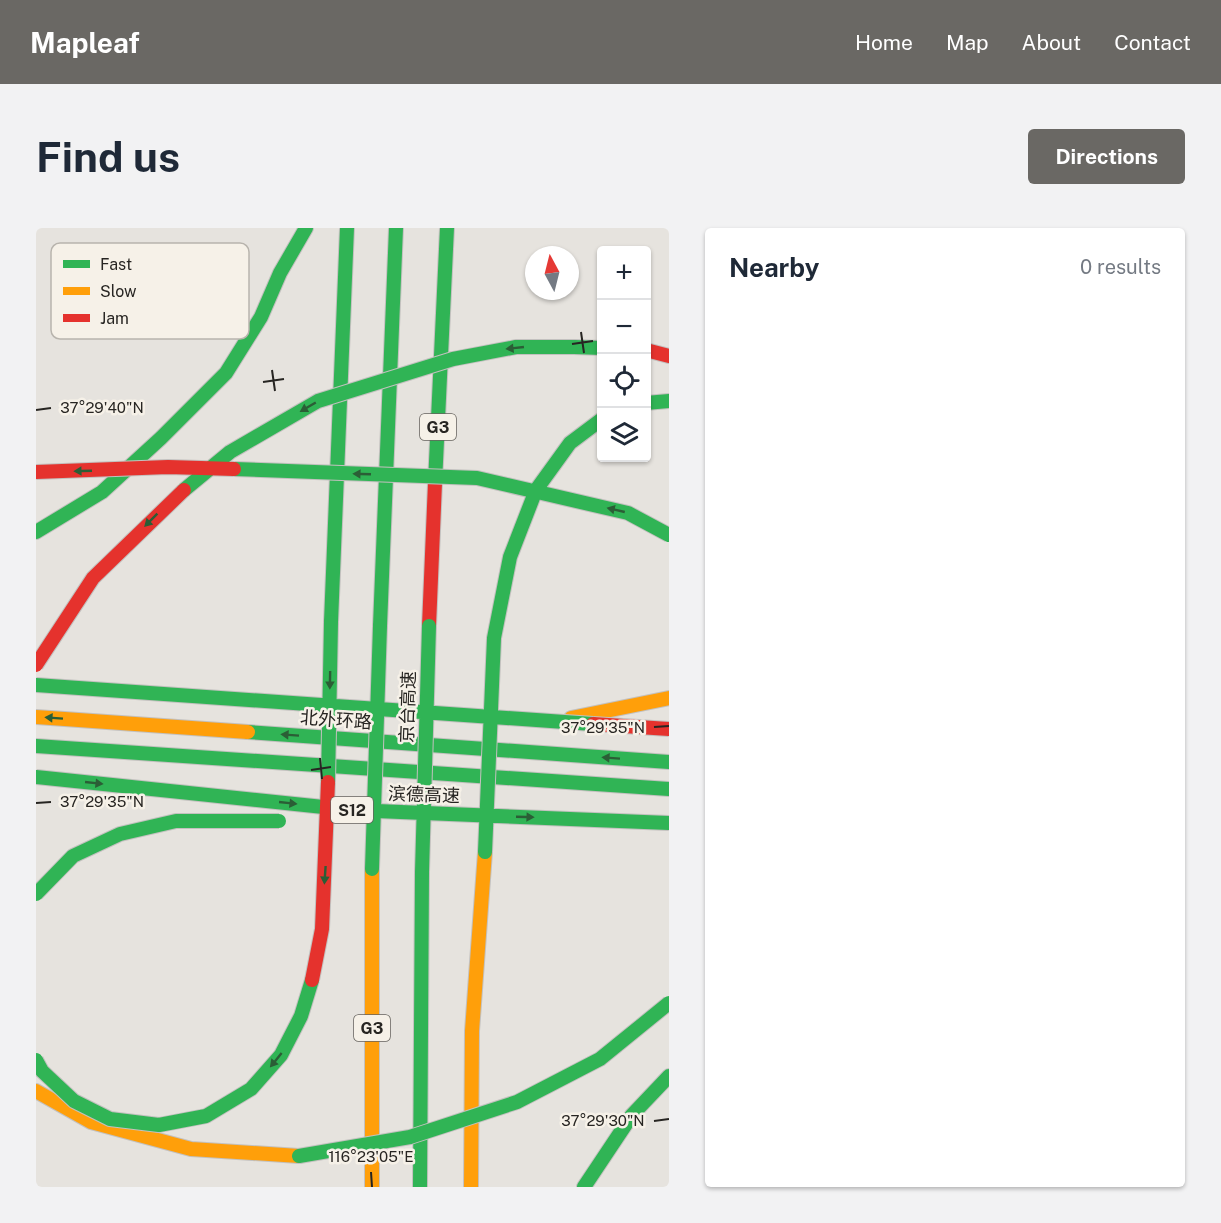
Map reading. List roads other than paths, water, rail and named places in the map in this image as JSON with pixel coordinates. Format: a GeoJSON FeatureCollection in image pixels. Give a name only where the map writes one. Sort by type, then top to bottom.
{"type":"FeatureCollection","features":[{"type":"Feature","properties":{"kind":"highway"},"geometry":{"type":"LineString","coordinates":[[249,335],[306,228]]}},
{"type":"Feature","properties":{"kind":"highway"},"geometry":{"type":"LineString","coordinates":[[36,1060],[42,1071],[74,1101],[110,1119],[159,1125],[206,1116],[251,1089],[281,1055],[302,1016],[314,973],[322,930],[326,860],[332,622],[347,228]]}},
{"type":"Feature","properties":{"kind":"highway","name":"京台高速"},"geometry":{"type":"LineString","coordinates":[[372,1187],[372,869],[396,228]]}},
{"type":"Feature","properties":{"kind":"highway","name":"京台高速"},"geometry":{"type":"LineString","coordinates":[[420,1187],[422,872],[429,626],[447,228]]}},
{"type":"Feature","properties":{"kind":"highway"},"geometry":{"type":"LineString","coordinates":[[36,532],[102,492],[225,373],[246,339]]}},
{"type":"Feature","properties":{"kind":"highway"},"geometry":{"type":"LineString","coordinates":[[36,665],[93,578],[171,500],[230,452],[318,401],[453,358],[516,347],[597,348]]}},
{"type":"Feature","properties":{"kind":"highway"},"geometry":{"type":"LineString","coordinates":[[651,351],[669,356]]}},
{"type":"Feature","properties":{"kind":"highway"},"geometry":{"type":"LineString","coordinates":[[651,402],[669,400]]}},
{"type":"Feature","properties":{"kind":"highway"},"geometry":{"type":"LineString","coordinates":[[471,1187],[472,1031],[485,852],[494,638],[510,557],[536,490],[570,442],[597,423]]}},
{"type":"Feature","properties":{"kind":"highway"},"geometry":{"type":"LineString","coordinates":[[36,472],[168,467],[477,478],[628,513],[669,535]]}},
{"type":"Feature","properties":{"kind":"highway"},"geometry":{"type":"LineString","coordinates":[[36,685],[669,729]]}},
{"type":"Feature","properties":{"kind":"highway"},"geometry":{"type":"LineString","coordinates":[[552,721],[669,698]]}},
{"type":"Feature","properties":{"kind":"highway","name":"北外环路"},"geometry":{"type":"LineString","coordinates":[[36,717],[669,762]]}},
{"type":"Feature","properties":{"kind":"highway"},"geometry":{"type":"LineString","coordinates":[[36,746],[669,789]]}},
{"type":"Feature","properties":{"kind":"highway","name":"滨德高速"},"geometry":{"type":"LineString","coordinates":[[36,777],[352,810],[669,823]]}},
{"type":"Feature","properties":{"kind":"highway"},"geometry":{"type":"LineString","coordinates":[[36,894],[73,856],[120,834],[176,821],[295,820],[352,810]]}},
{"type":"Feature","properties":{"kind":"highway"},"geometry":{"type":"LineString","coordinates":[[36,1091],[91,1122],[191,1149],[298,1156],[411,1137],[517,1102],[600,1059],[669,1003]]}},
{"type":"Feature","properties":{"kind":"highway"},"geometry":{"type":"LineString","coordinates":[[584,1187],[632,1115],[669,1076]]}}]}
